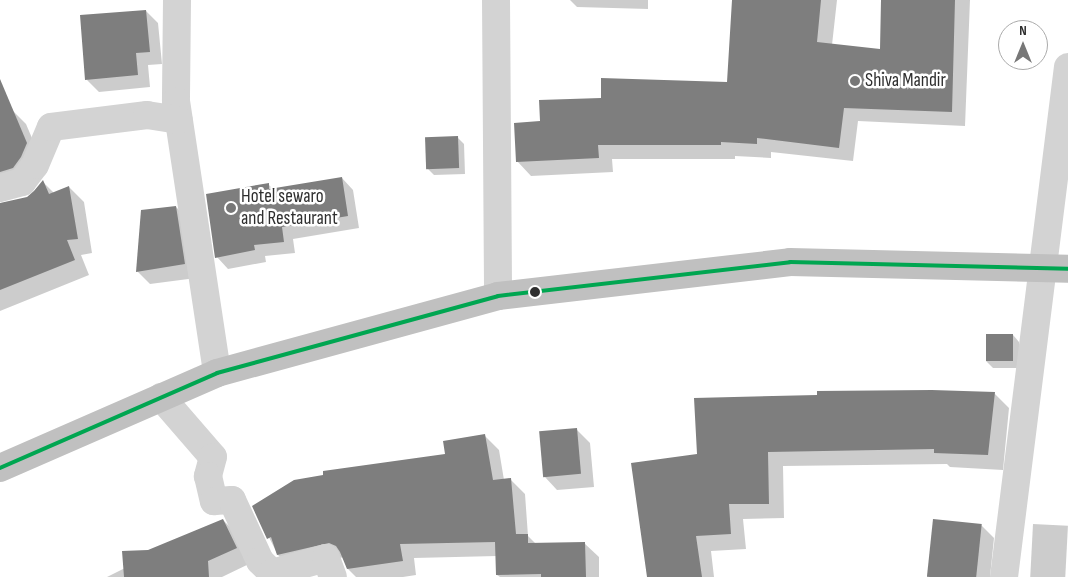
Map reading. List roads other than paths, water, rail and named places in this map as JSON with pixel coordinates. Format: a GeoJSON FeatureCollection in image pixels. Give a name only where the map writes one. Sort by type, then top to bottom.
{"type":"FeatureCollection","features":[{"type":"Feature","properties":{"kind":"highway"},"geometry":{"type":"LineString","coordinates":[[0,468],[217,373],[498,296],[790,262],[1041,270],[1068,269]]}},
{"type":"Feature","properties":{"kind":"street"},"geometry":{"type":"LineString","coordinates":[[178,0],[176,101],[217,373]]}},
{"type":"Feature","properties":{"kind":"street"},"geometry":{"type":"LineString","coordinates":[[496,0],[498,296]]}},
{"type":"Feature","properties":{"kind":"street"},"geometry":{"type":"LineString","coordinates":[[1004,577],[1041,270],[1068,67]]}},
{"type":"Feature","properties":{"kind":"street"},"geometry":{"type":"LineString","coordinates":[[0,188],[22,182],[35,164],[51,126],[148,115],[179,120]]}},
{"type":"Feature","properties":{"kind":"street"},"geometry":{"type":"LineString","coordinates":[[161,397],[213,457],[208,476],[214,501],[232,500],[260,561],[272,573],[326,558],[333,577]]}},
{"type":"Feature","properties":{"kind":"place","name":"Shiva Mandir"},"geometry":{"type":"Point","coordinates":[855,81]}},
{"type":"Feature","properties":{"kind":"place","name":"Hotel sewaro and Restaurant"},"geometry":{"type":"Point","coordinates":[231,208]}}]}
